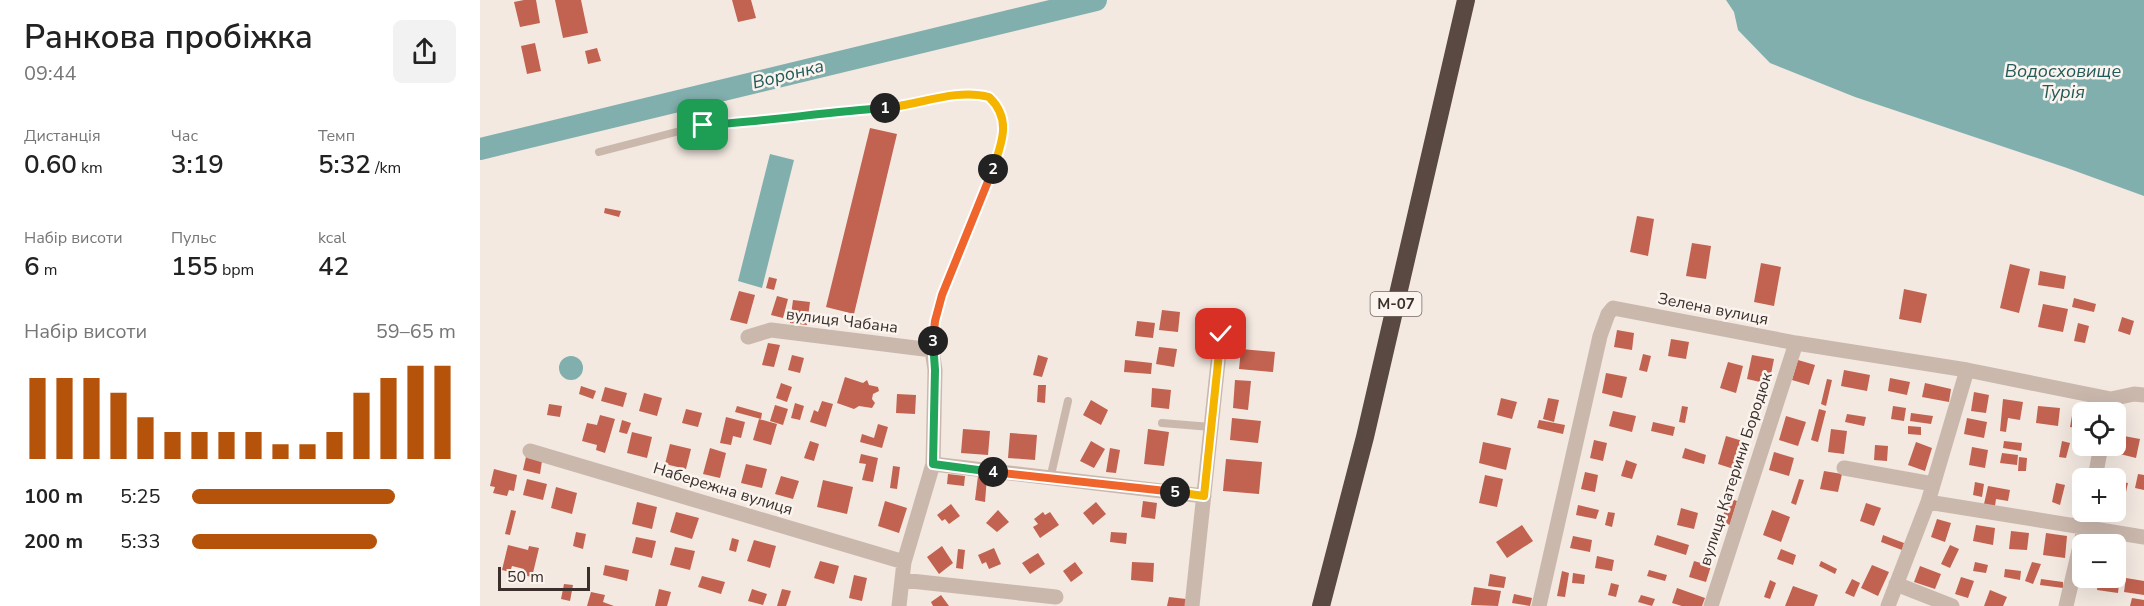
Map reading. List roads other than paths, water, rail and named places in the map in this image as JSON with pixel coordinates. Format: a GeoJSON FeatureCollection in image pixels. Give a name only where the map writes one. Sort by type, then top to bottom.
{"type":"FeatureCollection","features":[{"type":"Feature","properties":{"kind":"highway","name":"М-07"},"geometry":{"type":"LineString","coordinates":[[1321,606],[1365,437],[1466,0]]}},
{"type":"Feature","properties":{"kind":"street","name":"Зелена вулиця"},"geometry":{"type":"LineString","coordinates":[[1539,606],[1600,336],[1608,314],[1613,308],[1796,343],[1967,370],[2093,402]]}},
{"type":"Feature","properties":{"kind":"street","name":"вулиця Чабана"},"geometry":{"type":"LineString","coordinates":[[748,337],[771,330],[932,350]]}},
{"type":"Feature","properties":{"kind":"street"},"geometry":{"type":"LineString","coordinates":[[1192,606],[1221,334]]}},
{"type":"Feature","properties":{"kind":"street","name":"вулиця Катерини Бородюк"},"geometry":{"type":"LineString","coordinates":[[1711,606],[1796,343]]}},
{"type":"Feature","properties":{"kind":"street"},"geometry":{"type":"LineString","coordinates":[[899,606],[904,562],[933,464],[935,370],[932,350]]}},
{"type":"Feature","properties":{"kind":"street"},"geometry":{"type":"LineString","coordinates":[[1888,606],[1928,502],[1967,370]]}},
{"type":"Feature","properties":{"kind":"street","name":"Зелена вулиця"},"geometry":{"type":"LineString","coordinates":[[2117,402],[2134,394],[2144,395]]}},
{"type":"Feature","properties":{"kind":"street","name":"Набережна вулиця"},"geometry":{"type":"LineString","coordinates":[[530,451],[904,562]]}},
{"type":"Feature","properties":{"kind":"street"},"geometry":{"type":"LineString","coordinates":[[933,464],[1204,496]]}},
{"type":"Feature","properties":{"kind":"street"},"geometry":{"type":"LineString","coordinates":[[1844,468],[1934,484]]}},
{"type":"Feature","properties":{"kind":"street"},"geometry":{"type":"LineString","coordinates":[[1928,502],[2144,537]]}},
{"type":"Feature","properties":{"kind":"street"},"geometry":{"type":"LineString","coordinates":[[2066,606],[2086,522]]}},
{"type":"Feature","properties":{"kind":"street"},"geometry":{"type":"LineString","coordinates":[[902,580],[1056,597]]}},
{"type":"Feature","properties":{"kind":"street"},"geometry":{"type":"LineString","coordinates":[[1896,584],[1952,606]]}},
{"type":"Feature","properties":{"kind":"lane"},"geometry":{"type":"LineString","coordinates":[[599,152],[703,125],[745,123],[821,113],[906,106],[968,93],[989,97],[1002,114],[1004,124],[1001,145],[942,295],[935,321],[932,350]]}},
{"type":"Feature","properties":{"kind":"lane"},"geometry":{"type":"LineString","coordinates":[[1050,478],[1068,401]]}},
{"type":"Feature","properties":{"kind":"lane"},"geometry":{"type":"LineString","coordinates":[[1162,423],[1211,427]]}},
{"type":"Feature","properties":{"kind":"water","name":"Водосховище Турія"},"geometry":{"type":"Polygon","coordinates":[[[1726,0],[2144,0],[2144,196],[1855,97],[1770,63],[1738,30],[1734,12],[1726,0]]]}},
{"type":"Feature","properties":{"kind":"water"},"geometry":{"type":"Polygon","coordinates":[[[770,154],[794,160],[762,288],[738,281],[770,154]]]}},
{"type":"Feature","properties":{"kind":"water"},"geometry":{"type":"Polygon","coordinates":[[[571,356],[579,360],[583,368],[579,376],[571,380],[563,376],[559,368],[563,360],[571,356]]]}},
{"type":"Feature","properties":{"kind":"waterway","name":"Воронка"},"geometry":{"type":"LineString","coordinates":[[480,149],[1096,0]]}}]}
